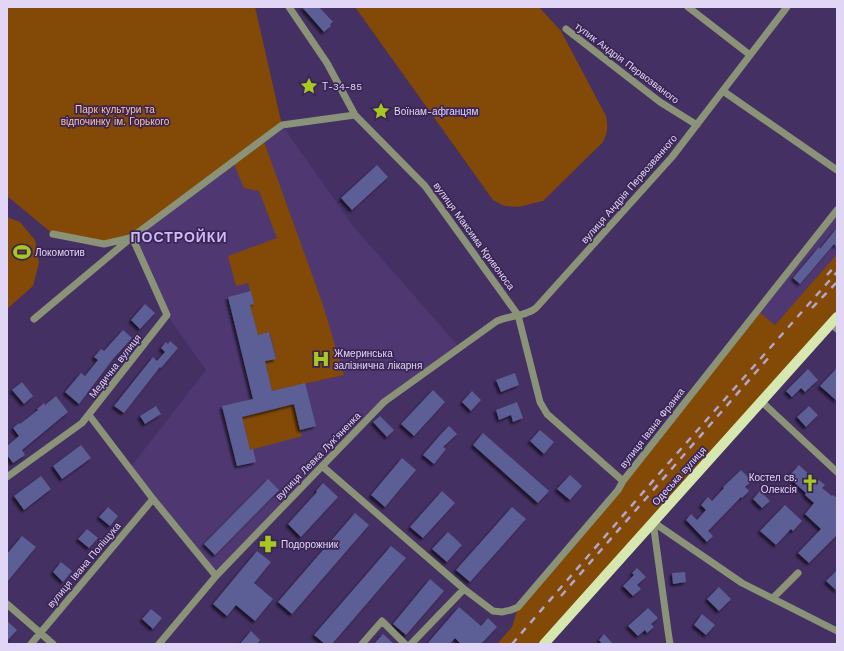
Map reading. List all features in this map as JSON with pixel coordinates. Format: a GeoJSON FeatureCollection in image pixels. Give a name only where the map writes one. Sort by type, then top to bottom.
{"type":"FeatureCollection","features":[{"type":"Feature","properties":{"kind":"main road","name":"Одеська вулиця"},"geometry":{"type":"LineString","coordinates":[[544,644],[762,402],[835,324]]}},
{"type":"Feature","properties":{"kind":"street","name":"вулиця Максима Кривоноса"},"geometry":{"type":"LineString","coordinates":[[289,7],[327,63],[355,115],[425,186],[518,315],[537,393],[543,409],[552,419],[623,481]]}},
{"type":"Feature","properties":{"kind":"street"},"geometry":{"type":"LineString","coordinates":[[688,7],[750,55]]}},
{"type":"Feature","properties":{"kind":"street","name":"вулиця Андрія Первозванного"},"geometry":{"type":"LineString","coordinates":[[518,315],[528,313],[536,308],[672,157],[787,7]]}},
{"type":"Feature","properties":{"kind":"street","name":"тупик Андрія Первозваного"},"geometry":{"type":"LineString","coordinates":[[566,29],[660,102],[697,125]]}},
{"type":"Feature","properties":{"kind":"street"},"geometry":{"type":"LineString","coordinates":[[723,91],[837,170]]}},
{"type":"Feature","properties":{"kind":"street"},"geometry":{"type":"LineString","coordinates":[[34,319],[132,237],[282,125],[355,115]]}},
{"type":"Feature","properties":{"kind":"street","name":"вулиця Івана Франка"},"geometry":{"type":"LineString","coordinates":[[322,466],[464,589],[493,611],[502,612],[518,607],[618,490],[623,481],[837,210]]}},
{"type":"Feature","properties":{"kind":"street"},"geometry":{"type":"LineString","coordinates":[[53,234],[104,244],[132,237]]}},
{"type":"Feature","properties":{"kind":"street","name":"Медична вулиця"},"geometry":{"type":"LineString","coordinates":[[7,477],[76,429],[90,415],[166,315],[132,237]]}},
{"type":"Feature","properties":{"kind":"street","name":"вулиця Левка Лук'яненка"},"geometry":{"type":"LineString","coordinates":[[159,644],[216,576],[384,402],[492,325],[502,319],[518,315]]}},
{"type":"Feature","properties":{"kind":"street"},"geometry":{"type":"LineString","coordinates":[[762,402],[837,472]]}},
{"type":"Feature","properties":{"kind":"street"},"geometry":{"type":"LineString","coordinates":[[90,415],[153,499],[216,576]]}},
{"type":"Feature","properties":{"kind":"street","name":"вулиця Івана Поліщука"},"geometry":{"type":"LineString","coordinates":[[31,644],[153,499]]}},
{"type":"Feature","properties":{"kind":"street"},"geometry":{"type":"LineString","coordinates":[[653,522],[742,583],[837,631]]}},
{"type":"Feature","properties":{"kind":"street"},"geometry":{"type":"LineString","coordinates":[[653,522],[670,644]]}},
{"type":"Feature","properties":{"kind":"street"},"geometry":{"type":"LineString","coordinates":[[773,598],[798,573]]}},
{"type":"Feature","properties":{"kind":"street"},"geometry":{"type":"LineString","coordinates":[[411,644],[464,589]]}},
{"type":"Feature","properties":{"kind":"street"},"geometry":{"type":"LineString","coordinates":[[7,604],[54,644]]}},
{"type":"Feature","properties":{"kind":"street"},"geometry":{"type":"LineString","coordinates":[[362,644],[382,621],[405,644]]}},
{"type":"Feature","properties":{"kind":"shaded area","name":"Жмеринська залізнична лікарня"},"geometry":{"type":"Polygon","coordinates":[[[282,125],[353,226],[460,348],[384,402],[216,576],[130,468],[206,370],[167,315],[132,237],[282,125]]]}},
{"type":"Feature","properties":{"kind":"shaded area"},"geometry":{"type":"Polygon","coordinates":[[[837,210],[837,254],[775,325],[758,311],[837,210]]]}},
{"type":"Feature","properties":{"kind":"green space","name":"Парк культури та відпочинку ім. Горького"},"geometry":{"type":"Polygon","coordinates":[[[7,7],[255,7],[282,125],[263,139],[322,302],[344,375],[272,391],[265,361],[276,358],[270,333],[258,335],[250,305],[254,304],[248,283],[236,286],[228,256],[277,238],[259,191],[244,188],[233,162],[132,237],[104,244],[53,234],[7,196],[7,7]]]}},
{"type":"Feature","properties":{"kind":"green space"},"geometry":{"type":"Polygon","coordinates":[[[355,7],[539,7],[561,31],[606,116],[607,129],[603,142],[543,201],[518,207],[504,206],[493,200],[355,7]]]}},
{"type":"Feature","properties":{"kind":"green space","name":"Локомотив"},"geometry":{"type":"Polygon","coordinates":[[[7,217],[20,222],[35,240],[39,263],[33,286],[7,309],[7,217]]]}},
{"type":"Feature","properties":{"kind":"green space"},"geometry":{"type":"Polygon","coordinates":[[[837,254],[837,317],[544,644],[497,644],[512,627],[518,607],[618,490],[758,311],[775,325],[837,254]]]}},
{"type":"Feature","properties":{"kind":"green space"},"geometry":{"type":"Polygon","coordinates":[[[294,404],[302,436],[250,450],[242,417],[294,404]]]}},
{"type":"Feature","properties":{"kind":"building"},"geometry":{"type":"Polygon","coordinates":[[[302,7],[319,7],[333,22],[330,24],[331,26],[324,32],[302,7]]]}},
{"type":"Feature","properties":{"kind":"building"},"geometry":{"type":"Polygon","coordinates":[[[377,165],[388,177],[352,210],[341,198],[377,165]]]}},
{"type":"Feature","properties":{"kind":"building"},"geometry":{"type":"Polygon","coordinates":[[[837,228],[837,247],[834,244],[800,284],[793,278],[837,228]]]}},
{"type":"Feature","properties":{"kind":"building"},"geometry":{"type":"Polygon","coordinates":[[[251,291],[254,304],[250,305],[258,335],[269,332],[276,359],[265,361],[272,391],[305,383],[316,426],[300,430],[294,404],[242,417],[250,450],[253,449],[256,462],[237,466],[222,406],[253,399],[228,297],[251,291]]]}},
{"type":"Feature","properties":{"kind":"building"},"geometry":{"type":"Polygon","coordinates":[[[145,304],[155,313],[140,329],[131,320],[145,304]]]}},
{"type":"Feature","properties":{"kind":"building"},"geometry":{"type":"Polygon","coordinates":[[[123,330],[132,338],[113,359],[79,404],[65,392],[81,373],[85,376],[98,360],[94,357],[101,349],[104,351],[123,330]]]}},
{"type":"Feature","properties":{"kind":"building"},"geometry":{"type":"Polygon","coordinates":[[[170,341],[178,348],[161,368],[160,367],[124,413],[114,406],[153,357],[157,361],[165,352],[161,348],[166,342],[168,344],[170,341]]]}},
{"type":"Feature","properties":{"kind":"building"},"geometry":{"type":"Polygon","coordinates":[[[837,368],[837,401],[820,386],[837,368]]]}},
{"type":"Feature","properties":{"kind":"building"},"geometry":{"type":"Polygon","coordinates":[[[808,369],[818,380],[805,392],[801,388],[792,397],[786,391],[808,369]]]}},
{"type":"Feature","properties":{"kind":"building"},"geometry":{"type":"Polygon","coordinates":[[[515,373],[519,385],[501,392],[496,380],[515,373]]]}},
{"type":"Feature","properties":{"kind":"building"},"geometry":{"type":"Polygon","coordinates":[[[22,382],[33,396],[24,404],[12,390],[22,382]]]}},
{"type":"Feature","properties":{"kind":"building"},"geometry":{"type":"Polygon","coordinates":[[[433,390],[445,402],[414,436],[401,424],[433,390]]]}},
{"type":"Feature","properties":{"kind":"building"},"geometry":{"type":"Polygon","coordinates":[[[472,391],[481,400],[471,411],[462,402],[472,391]]]}},
{"type":"Feature","properties":{"kind":"building"},"geometry":{"type":"Polygon","coordinates":[[[56,396],[68,412],[22,450],[25,455],[13,463],[7,455],[7,446],[19,436],[13,428],[38,410],[37,409],[44,403],[45,405],[56,396]]]}},
{"type":"Feature","properties":{"kind":"building"},"geometry":{"type":"Polygon","coordinates":[[[517,402],[523,418],[513,422],[511,415],[499,420],[496,410],[517,402]]]}},
{"type":"Feature","properties":{"kind":"building"},"geometry":{"type":"Polygon","coordinates":[[[156,406],[161,414],[145,424],[140,416],[156,406]]]}},
{"type":"Feature","properties":{"kind":"building"},"geometry":{"type":"Polygon","coordinates":[[[809,406],[818,415],[806,427],[797,417],[809,406]]]}},
{"type":"Feature","properties":{"kind":"building"},"geometry":{"type":"Polygon","coordinates":[[[380,416],[394,430],[387,437],[373,422],[380,416]]]}},
{"type":"Feature","properties":{"kind":"building"},"geometry":{"type":"Polygon","coordinates":[[[449,426],[457,434],[443,447],[446,449],[434,464],[423,455],[449,426]]]}},
{"type":"Feature","properties":{"kind":"building"},"geometry":{"type":"Polygon","coordinates":[[[540,430],[554,442],[544,454],[530,441],[540,430]]]}},
{"type":"Feature","properties":{"kind":"building"},"geometry":{"type":"Polygon","coordinates":[[[483,433],[549,491],[538,503],[473,445],[483,433]]]}},
{"type":"Feature","properties":{"kind":"building"},"geometry":{"type":"Polygon","coordinates":[[[81,445],[91,458],[62,479],[53,466],[81,445]]]}},
{"type":"Feature","properties":{"kind":"building"},"geometry":{"type":"Polygon","coordinates":[[[402,458],[416,470],[385,507],[371,495],[402,458]]]}},
{"type":"Feature","properties":{"kind":"building"},"geometry":{"type":"Polygon","coordinates":[[[799,465],[817,482],[819,480],[825,485],[822,488],[837,498],[837,535],[809,563],[798,553],[821,529],[805,514],[814,503],[805,495],[806,493],[788,477],[799,465]]]}},
{"type":"Feature","properties":{"kind":"building"},"geometry":{"type":"Polygon","coordinates":[[[741,470],[752,481],[745,487],[749,491],[742,498],[741,497],[708,531],[713,536],[707,542],[686,520],[691,514],[697,520],[706,510],[701,505],[708,497],[712,501],[724,488],[723,487],[741,470]]]}},
{"type":"Feature","properties":{"kind":"building"},"geometry":{"type":"Polygon","coordinates":[[[570,475],[582,486],[570,500],[557,489],[570,475]]]}},
{"type":"Feature","properties":{"kind":"building"},"geometry":{"type":"Polygon","coordinates":[[[41,476],[51,489],[24,510],[14,496],[41,476]]]}},
{"type":"Feature","properties":{"kind":"building"},"geometry":{"type":"Polygon","coordinates":[[[268,479],[279,490],[215,555],[204,544],[268,479]]]}},
{"type":"Feature","properties":{"kind":"building"},"geometry":{"type":"Polygon","coordinates":[[[323,483],[338,497],[301,537],[288,524],[317,492],[316,491],[323,483]]]}},
{"type":"Feature","properties":{"kind":"building"},"geometry":{"type":"Polygon","coordinates":[[[442,491],[455,503],[423,538],[410,527],[442,491]]]}},
{"type":"Feature","properties":{"kind":"building"},"geometry":{"type":"Polygon","coordinates":[[[760,491],[770,501],[762,508],[753,499],[760,491]]]}},
{"type":"Feature","properties":{"kind":"building"},"geometry":{"type":"Polygon","coordinates":[[[785,505],[802,521],[793,531],[791,529],[776,545],[760,531],[785,505]]]}},
{"type":"Feature","properties":{"kind":"building"},"geometry":{"type":"Polygon","coordinates":[[[108,507],[118,516],[110,526],[99,517],[108,507]]]}},
{"type":"Feature","properties":{"kind":"building"},"geometry":{"type":"Polygon","coordinates":[[[512,507],[526,519],[470,582],[456,570],[512,507]]]}},
{"type":"Feature","properties":{"kind":"building"},"geometry":{"type":"Polygon","coordinates":[[[355,513],[369,525],[292,614],[278,602],[355,513]]]}},
{"type":"Feature","properties":{"kind":"building"},"geometry":{"type":"Polygon","coordinates":[[[87,529],[98,538],[89,548],[78,539],[87,529]]]}},
{"type":"Feature","properties":{"kind":"building"},"geometry":{"type":"Polygon","coordinates":[[[448,532],[462,545],[447,562],[432,549],[448,532]]]}},
{"type":"Feature","properties":{"kind":"building"},"geometry":{"type":"Polygon","coordinates":[[[22,536],[36,547],[7,582],[7,554],[22,536]]]}},
{"type":"Feature","properties":{"kind":"building"},"geometry":{"type":"Polygon","coordinates":[[[391,546],[406,558],[332,644],[325,644],[314,635],[391,546]]]}},
{"type":"Feature","properties":{"kind":"building"},"geometry":{"type":"Polygon","coordinates":[[[257,551],[271,562],[254,583],[273,599],[255,621],[236,605],[227,616],[213,604],[257,551]]]}},
{"type":"Feature","properties":{"kind":"building"},"geometry":{"type":"Polygon","coordinates":[[[61,562],[72,571],[63,582],[53,572],[61,562]]]}},
{"type":"Feature","properties":{"kind":"building"},"geometry":{"type":"Polygon","coordinates":[[[637,568],[646,577],[637,585],[641,589],[633,596],[623,586],[634,575],[632,573],[637,568]]]}},
{"type":"Feature","properties":{"kind":"building"},"geometry":{"type":"Polygon","coordinates":[[[837,570],[837,591],[826,581],[837,570]]]}},
{"type":"Feature","properties":{"kind":"building"},"geometry":{"type":"Polygon","coordinates":[[[685,572],[686,582],[673,584],[672,573],[685,572]]]}},
{"type":"Feature","properties":{"kind":"building"},"geometry":{"type":"Polygon","coordinates":[[[430,579],[444,591],[406,635],[393,624],[430,579]]]}},
{"type":"Feature","properties":{"kind":"building"},"geometry":{"type":"Polygon","coordinates":[[[719,587],[731,599],[719,611],[707,599],[719,587]]]}},
{"type":"Feature","properties":{"kind":"building"},"geometry":{"type":"Polygon","coordinates":[[[459,607],[481,626],[488,618],[497,627],[481,644],[461,644],[455,638],[450,644],[427,644],[459,607]]]}},
{"type":"Feature","properties":{"kind":"building"},"geometry":{"type":"Polygon","coordinates":[[[648,608],[658,618],[651,624],[654,627],[647,633],[645,630],[638,636],[628,626],[648,608]]]}},
{"type":"Feature","properties":{"kind":"building"},"geometry":{"type":"Polygon","coordinates":[[[151,609],[162,618],[153,629],[142,619],[151,609]]]}},
{"type":"Feature","properties":{"kind":"building"},"geometry":{"type":"Polygon","coordinates":[[[702,614],[715,625],[706,635],[694,625],[702,614]]]}},
{"type":"Feature","properties":{"kind":"building"},"geometry":{"type":"Polygon","coordinates":[[[7,621],[17,630],[7,641],[7,621]]]}},
{"type":"Feature","properties":{"kind":"building"},"geometry":{"type":"Polygon","coordinates":[[[251,631],[260,640],[257,644],[240,644],[251,631]]]}},
{"type":"Feature","properties":{"kind":"building"},"geometry":{"type":"Polygon","coordinates":[[[383,634],[394,644],[374,644],[383,634]]]}},
{"type":"Feature","properties":{"kind":"building"},"geometry":{"type":"Polygon","coordinates":[[[604,634],[613,644],[602,644],[599,640],[604,634]]]}},
{"type":"Feature","properties":{"kind":"railway"},"geometry":{"type":"LineString","coordinates":[[827,275],[837,264]]}},
{"type":"Feature","properties":{"kind":"railway"},"geometry":{"type":"LineString","coordinates":[[512,644],[665,467],[837,272]]}},
{"type":"Feature","properties":{"kind":"railway"},"geometry":{"type":"LineString","coordinates":[[812,308],[837,282]]}},
{"type":"Feature","properties":{"kind":"railway"},"geometry":{"type":"LineString","coordinates":[[561,596],[770,356]]}},
{"type":"Feature","properties":{"kind":"place","name":"Т-34-85"},"geometry":{"type":"Point","coordinates":[309,86]}},
{"type":"Feature","properties":{"kind":"place","name":"Воїнам-афганцям"},"geometry":{"type":"Point","coordinates":[381,111]}},
{"type":"Feature","properties":{"kind":"place","name":"Локомотив"},"geometry":{"type":"Point","coordinates":[22,252]}},
{"type":"Feature","properties":{"kind":"place","name":"Жмеринська залізнична лікарня"},"geometry":{"type":"Point","coordinates":[321,359]}},
{"type":"Feature","properties":{"kind":"place","name":"Костел св. Олексія"},"geometry":{"type":"Point","coordinates":[810,483]}},
{"type":"Feature","properties":{"kind":"place","name":"Подорожник"},"geometry":{"type":"Point","coordinates":[268,544]}},
{"type":"Feature","properties":{"kind":"district","name":"ПОСТРОЙКИ"},"geometry":{"type":"Point","coordinates":[179,237]}}]}
